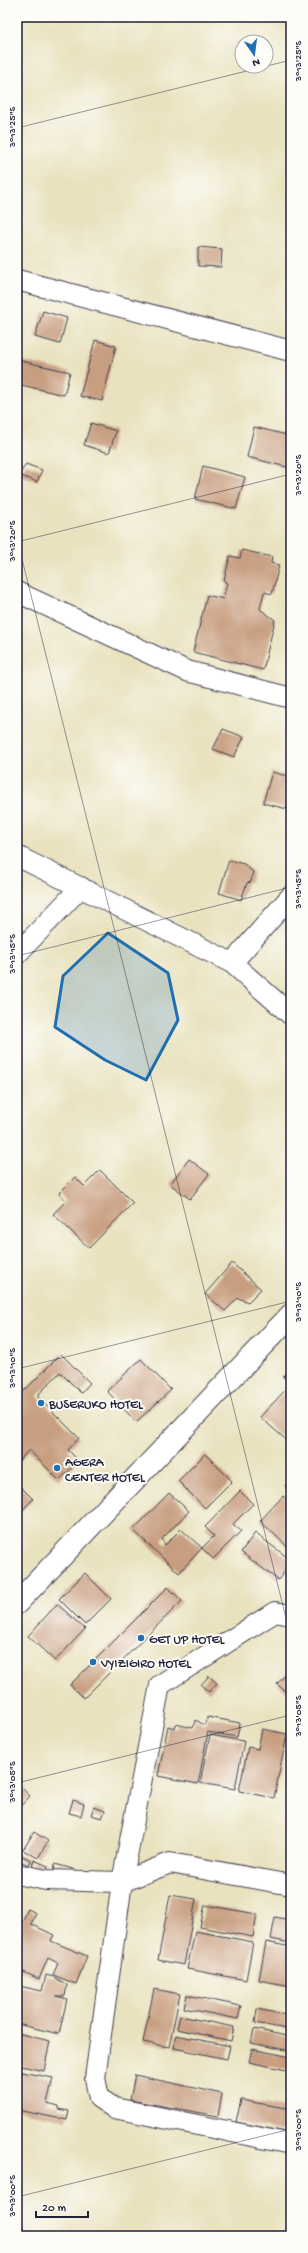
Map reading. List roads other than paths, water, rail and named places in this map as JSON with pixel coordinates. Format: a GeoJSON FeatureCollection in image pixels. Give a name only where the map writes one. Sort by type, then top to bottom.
{"type":"FeatureCollection","features":[{"type":"Feature","properties":{"kind":"main road"},"geometry":{"type":"LineString","coordinates":[[17,1603],[291,1315]]}},
{"type":"Feature","properties":{"kind":"street"},"geometry":{"type":"LineString","coordinates":[[17,280],[291,351]]}},
{"type":"Feature","properties":{"kind":"street"},"geometry":{"type":"LineString","coordinates":[[17,592],[187,671],[291,698]]}},
{"type":"Feature","properties":{"kind":"street"},"geometry":{"type":"LineString","coordinates":[[17,856],[232,963],[291,1014]]}},
{"type":"Feature","properties":{"kind":"street"},"geometry":{"type":"LineString","coordinates":[[17,954],[81,888]]}},
{"type":"Feature","properties":{"kind":"street"},"geometry":{"type":"LineString","coordinates":[[232,963],[291,896]]}},
{"type":"Feature","properties":{"kind":"street"},"geometry":{"type":"LineString","coordinates":[[291,1615],[276,1612],[160,1685],[122,1882],[95,2078],[99,2098],[114,2108],[291,2144]]}},
{"type":"Feature","properties":{"kind":"street"},"geometry":{"type":"LineString","coordinates":[[17,1874],[46,1880],[122,1882],[170,1863],[291,1885]]}},
{"type":"Feature","properties":{"kind":"place","name":"BUSERUKO HOTEL"},"geometry":{"type":"Point","coordinates":[41,1403]}},
{"type":"Feature","properties":{"kind":"place","name":"AGERA CENTER HOTEL"},"geometry":{"type":"Point","coordinates":[57,1468]}},
{"type":"Feature","properties":{"kind":"place","name":"GET UP HOTEL"},"geometry":{"type":"Point","coordinates":[141,1638]}},
{"type":"Feature","properties":{"kind":"place","name":"VYIZIGIRO HOTEL"},"geometry":{"type":"Point","coordinates":[93,1662]}}]}
